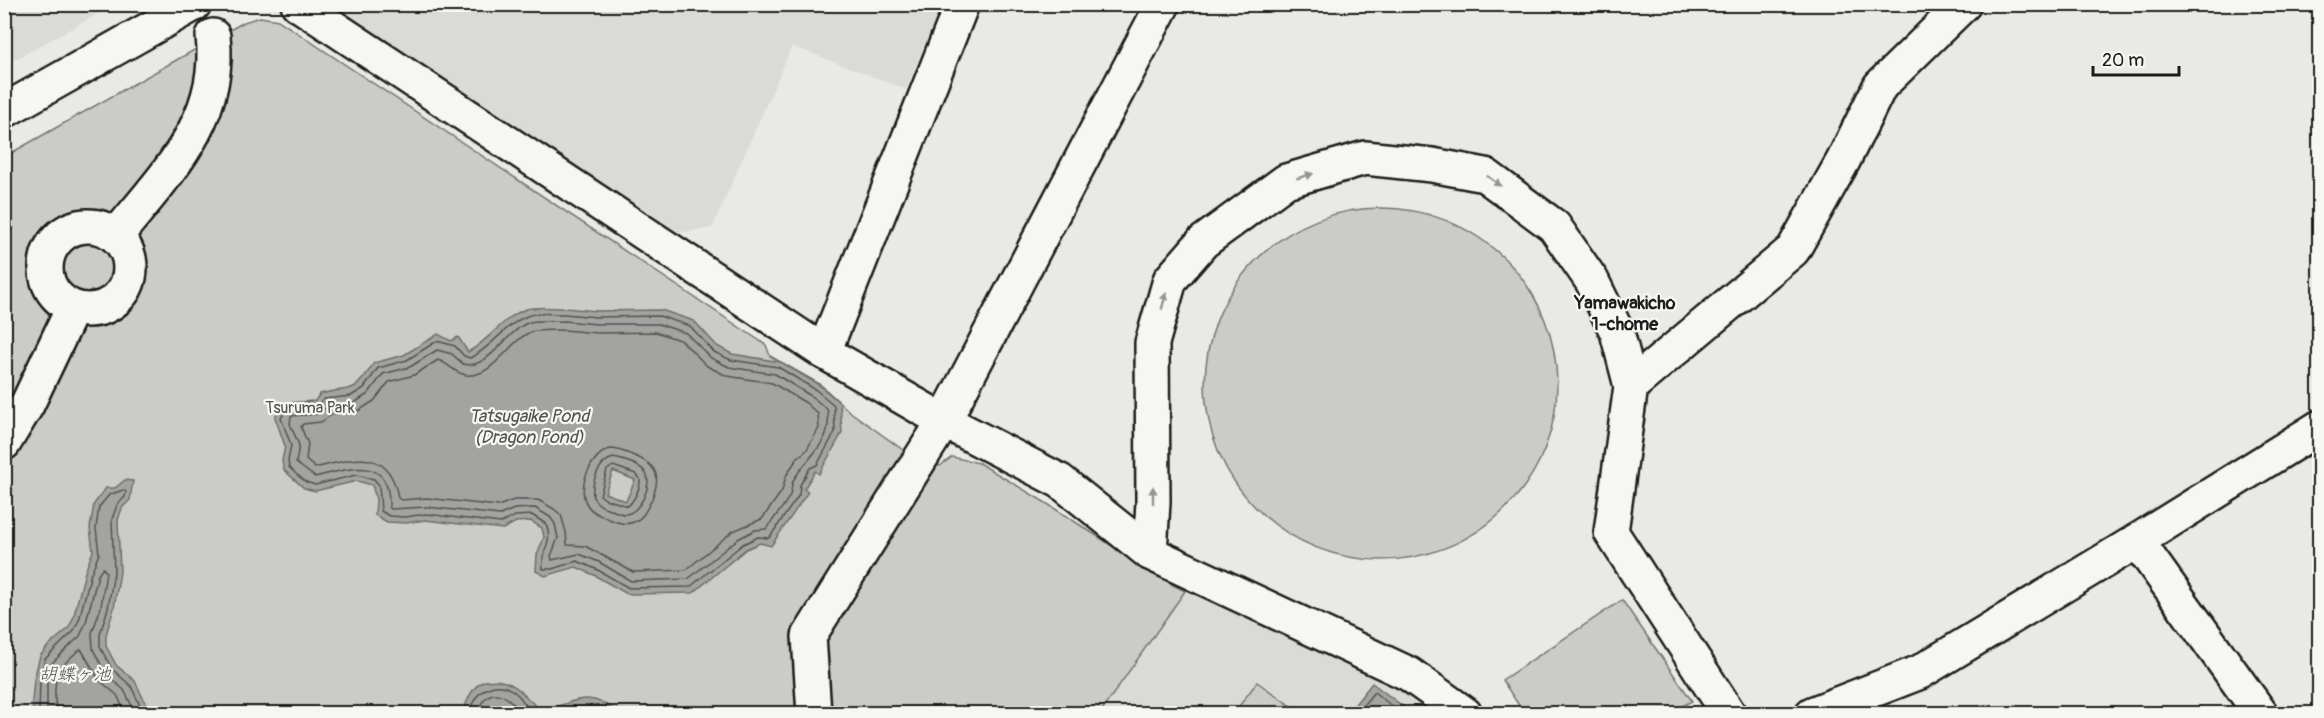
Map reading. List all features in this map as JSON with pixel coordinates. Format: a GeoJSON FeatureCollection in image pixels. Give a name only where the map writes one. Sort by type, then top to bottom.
{"type":"FeatureCollection","features":[{"type":"Feature","properties":{"kind":"street"},"geometry":{"type":"LineString","coordinates":[[4,111],[194,4]]}},
{"type":"Feature","properties":{"kind":"street"},"geometry":{"type":"LineString","coordinates":[[298,4],[824,352],[944,421],[1060,481],[1150,553],[1409,674],[1465,714]]}},
{"type":"Feature","properties":{"kind":"street"},"geometry":{"type":"LineString","coordinates":[[824,352],[962,4]]}},
{"type":"Feature","properties":{"kind":"street"},"geometry":{"type":"LineString","coordinates":[[814,714],[809,636],[944,421],[1163,4]]}},
{"type":"Feature","properties":{"kind":"street"},"geometry":{"type":"LineString","coordinates":[[1631,386],[1793,250],[1843,161],[1880,86],[1964,4]]}},
{"type":"Feature","properties":{"kind":"street"},"geometry":{"type":"LineString","coordinates":[[116,236],[178,160],[202,118],[214,79],[213,36]]}},
{"type":"Feature","properties":{"kind":"street"},"geometry":{"type":"LineString","coordinates":[[1150,553],[1154,502],[1152,343],[1170,280],[1203,242],[1286,181],[1365,158],[1432,165],[1485,175],[1554,226],[1592,281],[1617,332],[1631,386],[1611,532],[1729,714]]}},
{"type":"Feature","properties":{"kind":"street"},"geometry":{"type":"LineString","coordinates":[[92,226],[105,229],[116,236],[126,248],[130,261],[130,275],[126,287],[109,305],[85,310],[73,308],[52,291],[47,272],[49,252],[66,232],[79,227],[92,226]]}},
{"type":"Feature","properties":{"kind":"street"},"geometry":{"type":"LineString","coordinates":[[4,443],[27,405],[73,308]]}},
{"type":"Feature","properties":{"kind":"street"},"geometry":{"type":"LineString","coordinates":[[1812,714],[1920,672],[2137,541],[2319,427]]}},
{"type":"Feature","properties":{"kind":"street"},"geometry":{"type":"LineString","coordinates":[[2137,541],[2261,714]]}},
{"type":"Feature","properties":{"kind":"shaded area"},"geometry":{"type":"Polygon","coordinates":[[[5,4],[114,4],[114,5],[5,65],[5,4]]]}},
{"type":"Feature","properties":{"kind":"shaded area"},"geometry":{"type":"Polygon","coordinates":[[[334,5],[941,5],[906,89],[792,46],[712,228],[676,233],[397,51],[334,5]]]}},
{"type":"Feature","properties":{"kind":"shaded area"},"geometry":{"type":"Polygon","coordinates":[[[1185,591],[1365,670],[1410,696],[1431,713],[1100,714],[1185,591]]]}},
{"type":"Feature","properties":{"kind":"green space","name":"Tsuruma Park"},"geometry":{"type":"Polygon","coordinates":[[[260,17],[278,20],[766,345],[770,356],[820,384],[849,411],[906,452],[940,466],[952,457],[979,463],[1185,591],[1100,713],[5,713],[4,157],[244,22],[260,17]]]}},
{"type":"Feature","properties":{"kind":"green space"},"geometry":{"type":"Polygon","coordinates":[[[1364,208],[1398,208],[1432,215],[1464,228],[1506,259],[1528,286],[1544,316],[1554,350],[1557,384],[1554,418],[1544,452],[1528,482],[1506,509],[1479,531],[1449,547],[1398,560],[1364,560],[1330,553],[1298,540],[1269,520],[1245,496],[1225,467],[1212,435],[1205,401],[1205,367],[1212,333],[1225,301],[1245,272],[1269,248],[1298,228],[1330,215],[1364,208]]]}},
{"type":"Feature","properties":{"kind":"green space"},"geometry":{"type":"Polygon","coordinates":[[[1622,600],[1692,701],[1669,713],[1524,713],[1502,680],[1622,600]]]}},
{"type":"Feature","properties":{"kind":"green space"},"geometry":{"type":"Polygon","coordinates":[[[1257,682],[1301,713],[1234,713],[1257,682]]]}},
{"type":"Feature","properties":{"kind":"water","name":"Tatsugaike Pond (Dragon Pond)"},"geometry":{"type":"Polygon","coordinates":[[[560,308],[597,311],[661,310],[694,321],[717,346],[732,354],[781,362],[819,385],[840,403],[842,433],[819,474],[815,471],[804,489],[808,492],[771,546],[760,543],[746,549],[693,593],[627,594],[576,567],[545,576],[536,571],[537,555],[544,537],[542,528],[531,521],[516,522],[503,529],[425,520],[406,523],[387,522],[375,515],[376,499],[372,485],[357,481],[315,491],[304,488],[284,470],[282,461],[285,446],[275,417],[283,403],[315,401],[320,394],[356,386],[374,363],[404,355],[438,334],[451,341],[458,337],[468,352],[483,342],[503,323],[526,309],[560,308]],[[613,471],[605,493],[626,501],[635,480],[613,471]]]}},
{"type":"Feature","properties":{"kind":"water","name":"胡蝶ヶ池"},"geometry":{"type":"Polygon","coordinates":[[[125,480],[133,481],[130,500],[122,508],[118,520],[120,572],[114,608],[106,635],[106,646],[116,665],[135,681],[150,713],[33,713],[34,679],[40,656],[68,629],[93,551],[90,528],[94,504],[106,488],[115,488],[125,480]]]}},
{"type":"Feature","properties":{"kind":"water"},"geometry":{"type":"Polygon","coordinates":[[[497,680],[513,685],[544,711],[573,701],[590,699],[599,701],[618,713],[463,713],[465,705],[478,684],[483,681],[497,680]]]}},
{"type":"Feature","properties":{"kind":"water"},"geometry":{"type":"Polygon","coordinates":[[[1372,683],[1412,713],[1348,713],[1372,683]]]}},
{"type":"Feature","properties":{"kind":"district","name":"Yamawakicho 1-chome"},"geometry":{"type":"Point","coordinates":[1625,313]}}]}
